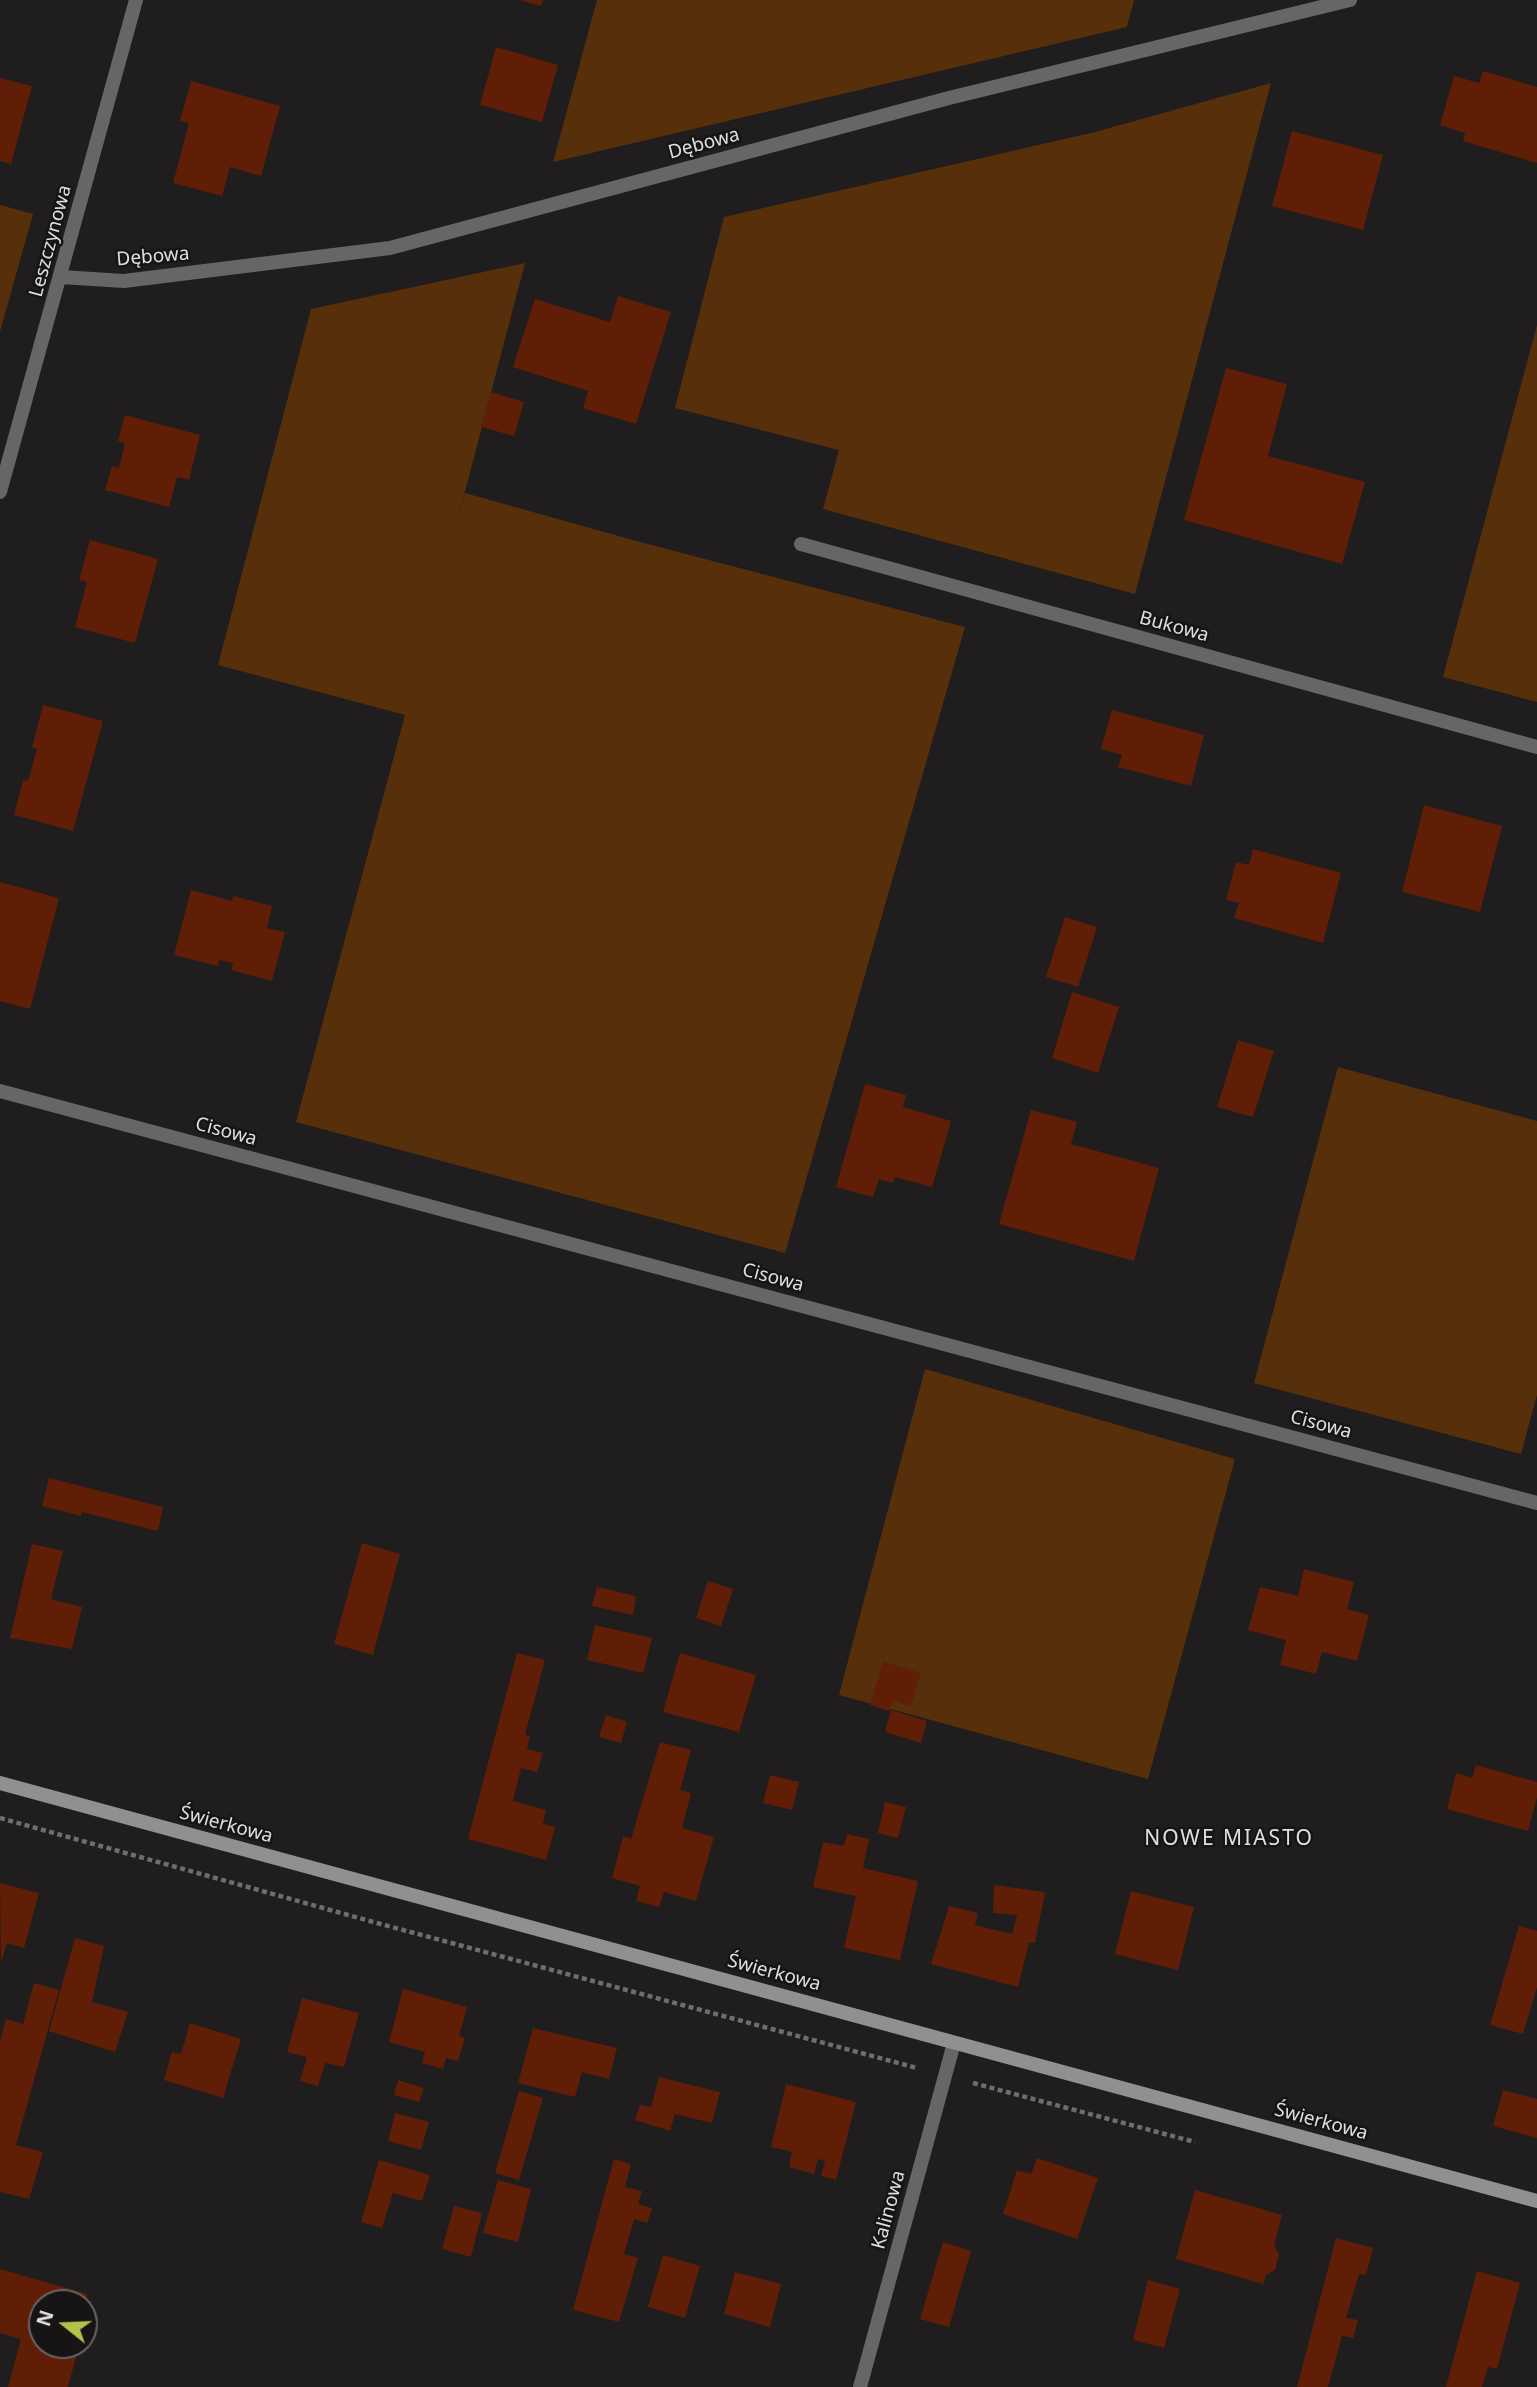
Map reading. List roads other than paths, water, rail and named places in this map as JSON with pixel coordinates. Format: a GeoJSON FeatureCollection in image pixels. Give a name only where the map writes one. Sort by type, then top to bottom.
{"type":"FeatureCollection","features":[{"type":"Feature","properties":{"kind":"street","name":"Leszczynowa"},"geometry":{"type":"LineString","coordinates":[[0,492],[136,0]]}},
{"type":"Feature","properties":{"kind":"street","name":"Dębowa"},"geometry":{"type":"LineString","coordinates":[[61,277],[124,281],[390,248],[949,98],[1350,0]]}},
{"type":"Feature","properties":{"kind":"street","name":"Bukowa"},"geometry":{"type":"LineString","coordinates":[[801,544],[1537,747]]}},
{"type":"Feature","properties":{"kind":"street","name":"Cisowa"},"geometry":{"type":"LineString","coordinates":[[0,1091],[1537,1503]]}},
{"type":"Feature","properties":{"kind":"street","name":"Świerkowa"},"geometry":{"type":"LineString","coordinates":[[0,1783],[1537,2201]]}},
{"type":"Feature","properties":{"kind":"street","name":"Kalinowa"},"geometry":{"type":"LineString","coordinates":[[860,2387],[954,2043]]}},
{"type":"Feature","properties":{"kind":"district","name":"NOWE MIASTO"},"geometry":{"type":"Point","coordinates":[1229,1839]}}]}
